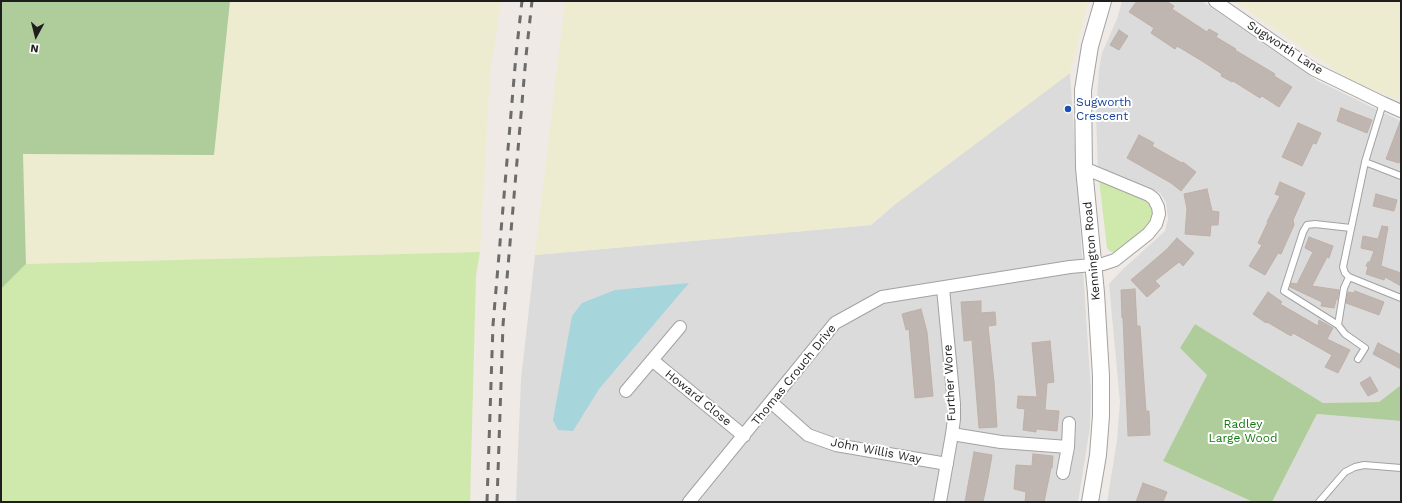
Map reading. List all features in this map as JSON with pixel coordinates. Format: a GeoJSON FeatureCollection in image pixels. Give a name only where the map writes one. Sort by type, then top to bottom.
{"type":"FeatureCollection","features":[{"type":"Feature","properties":{"kind":"street","name":"Kennington Road"},"geometry":{"type":"LineString","coordinates":[[1090,502],[1098,455],[1101,416],[1096,294],[1092,265],[1084,168],[1083,90],[1090,46],[1103,1]]}},
{"type":"Feature","properties":{"kind":"street","name":"Sugworth Lane"},"geometry":{"type":"LineString","coordinates":[[1215,1],[1313,69],[1401,111]]}},
{"type":"Feature","properties":{"kind":"street"},"geometry":{"type":"LineString","coordinates":[[1084,168],[1149,195],[1154,199],[1159,214],[1156,224],[1148,234],[1115,260],[1103,264],[1092,265]]}},
{"type":"Feature","properties":{"kind":"street","name":"Thomas Crouch Drive"},"geometry":{"type":"LineString","coordinates":[[689,502],[835,323],[882,297],[1092,265]]}},
{"type":"Feature","properties":{"kind":"street","name":"Further Wore"},"geometry":{"type":"LineString","coordinates":[[940,502],[952,434],[954,404],[943,288]]}},
{"type":"Feature","properties":{"kind":"street"},"geometry":{"type":"LineString","coordinates":[[626,391],[680,327]]}},
{"type":"Feature","properties":{"kind":"street","name":"Howard Close"},"geometry":{"type":"LineString","coordinates":[[652,360],[744,436]]}},
{"type":"Feature","properties":{"kind":"street","name":"John Willis Way"},"geometry":{"type":"LineString","coordinates":[[772,402],[808,435],[836,445],[947,464]]}},
{"type":"Feature","properties":{"kind":"street"},"geometry":{"type":"LineString","coordinates":[[1063,473],[1068,447],[1069,423]]}},
{"type":"Feature","properties":{"kind":"street"},"geometry":{"type":"LineString","coordinates":[[952,434],[1001,442],[1068,447]]}},
{"type":"Feature","properties":{"kind":"lane"},"geometry":{"type":"LineString","coordinates":[[1383,103],[1365,162],[1343,268],[1349,277],[1401,298]]}},
{"type":"Feature","properties":{"kind":"lane"},"geometry":{"type":"LineString","coordinates":[[1365,162],[1401,176]]}},
{"type":"Feature","properties":{"kind":"lane"},"geometry":{"type":"LineString","coordinates":[[1351,228],[1315,224],[1307,225],[1303,232],[1284,291],[1338,325],[1344,334],[1365,348],[1358,359]]}},
{"type":"Feature","properties":{"kind":"lane"},"geometry":{"type":"LineString","coordinates":[[1338,325],[1344,288],[1349,277]]}},
{"type":"Feature","properties":{"kind":"lane"},"geometry":{"type":"LineString","coordinates":[[1319,502],[1344,472],[1355,467],[1364,465],[1401,468]]}},
{"type":"Feature","properties":{"kind":"shaded area"},"geometry":{"type":"Polygon","coordinates":[[[1122,1],[1202,1],[1318,81],[1401,121],[1401,385],[1379,402],[1323,403],[1195,324],[1180,348],[1208,375],[1163,461],[1253,502],[1107,502],[1117,440],[1120,402],[1109,284],[1122,270],[1165,231],[1168,219],[1166,202],[1160,193],[1098,171],[1096,114],[1099,69],[1102,53],[1117,19],[1122,1]]]}},
{"type":"Feature","properties":{"kind":"shaded area"},"geometry":{"type":"Polygon","coordinates":[[[1070,73],[1091,391],[1090,427],[1078,502],[516,502],[521,379],[535,255],[871,225],[894,205],[1070,73]]]}},
{"type":"Feature","properties":{"kind":"shaded area"},"geometry":{"type":"Polygon","coordinates":[[[1317,414],[1401,421],[1401,502],[1272,502],[1317,414]]]}},
{"type":"Feature","properties":{"kind":"green space"},"geometry":{"type":"Polygon","coordinates":[[[1,1],[230,1],[214,155],[23,154],[26,264],[1,289],[1,1]]]}},
{"type":"Feature","properties":{"kind":"green space"},"geometry":{"type":"Polygon","coordinates":[[[230,1],[501,1],[490,76],[480,252],[26,264],[23,154],[214,154],[230,1]]]}},
{"type":"Feature","properties":{"kind":"green space"},"geometry":{"type":"Polygon","coordinates":[[[565,1],[1088,1],[1070,73],[894,205],[871,225],[535,255],[565,1]]]}},
{"type":"Feature","properties":{"kind":"green space"},"geometry":{"type":"Polygon","coordinates":[[[1234,1],[1401,1],[1401,101],[1350,80],[1234,1]]]}},
{"type":"Feature","properties":{"kind":"green space"},"geometry":{"type":"Polygon","coordinates":[[[1099,179],[1148,201],[1152,208],[1153,216],[1150,224],[1120,251],[1111,252],[1107,248],[1099,179]]]}},
{"type":"Feature","properties":{"kind":"green space"},"geometry":{"type":"Polygon","coordinates":[[[480,252],[476,275],[470,502],[1,502],[1,289],[26,264],[480,252]]]}},
{"type":"Feature","properties":{"kind":"green space","name":"Radley Large Wood"},"geometry":{"type":"Polygon","coordinates":[[[1195,324],[1323,403],[1379,402],[1401,385],[1401,421],[1317,414],[1272,502],[1253,502],[1163,461],[1207,375],[1180,348],[1195,324]]]}},
{"type":"Feature","properties":{"kind":"water"},"geometry":{"type":"Polygon","coordinates":[[[689,283],[599,389],[573,431],[558,430],[553,420],[572,316],[582,303],[615,290],[689,283]]]}},
{"type":"Feature","properties":{"kind":"building"},"geometry":{"type":"Polygon","coordinates":[[[1137,1],[1166,1],[1174,6],[1172,9],[1207,32],[1209,29],[1218,34],[1216,37],[1275,74],[1274,76],[1292,87],[1279,107],[1262,96],[1260,98],[1233,81],[1232,82],[1221,76],[1222,74],[1177,46],[1175,49],[1151,33],[1154,28],[1129,12],[1137,1]]]}},
{"type":"Feature","properties":{"kind":"building"},"geometry":{"type":"Polygon","coordinates":[[[1119,30],[1128,36],[1119,50],[1110,45],[1119,30]]]}},
{"type":"Feature","properties":{"kind":"building"},"geometry":{"type":"Polygon","coordinates":[[[1341,108],[1372,120],[1367,133],[1337,121],[1341,108]]]}},
{"type":"Feature","properties":{"kind":"building"},"geometry":{"type":"Polygon","coordinates":[[[1400,122],[1401,158],[1399,163],[1386,159],[1400,122]]]}},
{"type":"Feature","properties":{"kind":"building"},"geometry":{"type":"Polygon","coordinates":[[[1298,123],[1321,133],[1316,144],[1313,143],[1302,166],[1282,157],[1298,123]]]}},
{"type":"Feature","properties":{"kind":"building"},"geometry":{"type":"Polygon","coordinates":[[[1139,135],[1154,143],[1152,146],[1182,163],[1183,162],[1196,172],[1181,191],[1171,183],[1127,158],[1139,135]]]}},
{"type":"Feature","properties":{"kind":"building"},"geometry":{"type":"Polygon","coordinates":[[[1280,182],[1305,193],[1293,220],[1294,225],[1281,254],[1278,253],[1265,275],[1249,266],[1262,245],[1258,243],[1280,196],[1275,194],[1280,182]]]}},
{"type":"Feature","properties":{"kind":"building"},"geometry":{"type":"Polygon","coordinates":[[[1207,189],[1212,211],[1219,212],[1218,225],[1211,225],[1210,236],[1185,234],[1187,209],[1184,194],[1207,189]]]}},
{"type":"Feature","properties":{"kind":"building"},"geometry":{"type":"Polygon","coordinates":[[[1376,194],[1397,200],[1394,211],[1373,206],[1376,194]]]}},
{"type":"Feature","properties":{"kind":"building"},"geometry":{"type":"Polygon","coordinates":[[[1382,226],[1388,227],[1381,266],[1401,273],[1401,286],[1385,277],[1384,280],[1366,274],[1368,267],[1366,266],[1368,262],[1370,262],[1374,251],[1361,248],[1363,236],[1378,239],[1382,226]]]}},
{"type":"Feature","properties":{"kind":"building"},"geometry":{"type":"Polygon","coordinates":[[[1309,237],[1333,246],[1329,258],[1327,257],[1312,286],[1339,290],[1334,308],[1321,306],[1322,302],[1290,287],[1291,283],[1297,284],[1313,252],[1305,248],[1309,237]]]}},
{"type":"Feature","properties":{"kind":"building"},"geometry":{"type":"Polygon","coordinates":[[[1177,238],[1194,253],[1183,266],[1179,262],[1155,281],[1160,286],[1147,297],[1131,280],[1166,250],[1177,238]]]}},
{"type":"Feature","properties":{"kind":"building"},"geometry":{"type":"Polygon","coordinates":[[[1135,289],[1137,326],[1140,326],[1146,411],[1149,411],[1150,435],[1128,436],[1121,290],[1135,289]]]}},
{"type":"Feature","properties":{"kind":"building"},"geometry":{"type":"Polygon","coordinates":[[[1355,291],[1384,302],[1379,315],[1346,303],[1348,292],[1354,293],[1355,291]]]}},
{"type":"Feature","properties":{"kind":"building"},"geometry":{"type":"Polygon","coordinates":[[[1268,292],[1282,302],[1280,304],[1318,326],[1319,320],[1333,328],[1327,339],[1350,350],[1338,373],[1325,367],[1332,355],[1293,333],[1291,336],[1267,322],[1266,323],[1253,314],[1268,292]]]}},
{"type":"Feature","properties":{"kind":"building"},"geometry":{"type":"Polygon","coordinates":[[[981,301],[981,313],[995,312],[996,325],[988,326],[997,427],[979,428],[972,340],[964,341],[961,302],[981,301]]]}},
{"type":"Feature","properties":{"kind":"building"},"geometry":{"type":"Polygon","coordinates":[[[921,309],[927,332],[933,396],[915,398],[909,329],[906,330],[902,314],[921,309]]]}},
{"type":"Feature","properties":{"kind":"building"},"geometry":{"type":"Polygon","coordinates":[[[1050,341],[1054,382],[1047,383],[1045,410],[1059,411],[1057,431],[1036,429],[1036,432],[1023,430],[1025,409],[1017,408],[1018,396],[1037,397],[1032,343],[1050,341]]]}},
{"type":"Feature","properties":{"kind":"building"},"geometry":{"type":"Polygon","coordinates":[[[1378,343],[1401,355],[1401,369],[1373,354],[1378,343]]]}},
{"type":"Feature","properties":{"kind":"building"},"geometry":{"type":"Polygon","coordinates":[[[1370,377],[1378,391],[1368,396],[1360,383],[1370,377]]]}},
{"type":"Feature","properties":{"kind":"building"},"geometry":{"type":"Polygon","coordinates":[[[974,452],[992,455],[988,478],[983,502],[965,502],[974,452]]]}},
{"type":"Feature","properties":{"kind":"building"},"geometry":{"type":"Polygon","coordinates":[[[1033,454],[1053,456],[1052,468],[1044,502],[1025,502],[1026,492],[1014,489],[1016,465],[1032,466],[1033,454]]]}},
{"type":"Feature","properties":{"kind":"building"},"geometry":{"type":"Polygon","coordinates":[[[1143,483],[1167,492],[1163,502],[1136,502],[1143,483]]]}},
{"type":"Feature","properties":{"kind":"railway"},"geometry":{"type":"LineString","coordinates":[[487,502],[493,325],[522,1]]}},
{"type":"Feature","properties":{"kind":"railway"},"geometry":{"type":"LineString","coordinates":[[497,502],[503,325],[532,1]]}},
{"type":"Feature","properties":{"kind":"place","name":"Sugworth Crescent"},"geometry":{"type":"Point","coordinates":[1068,109]}}]}
